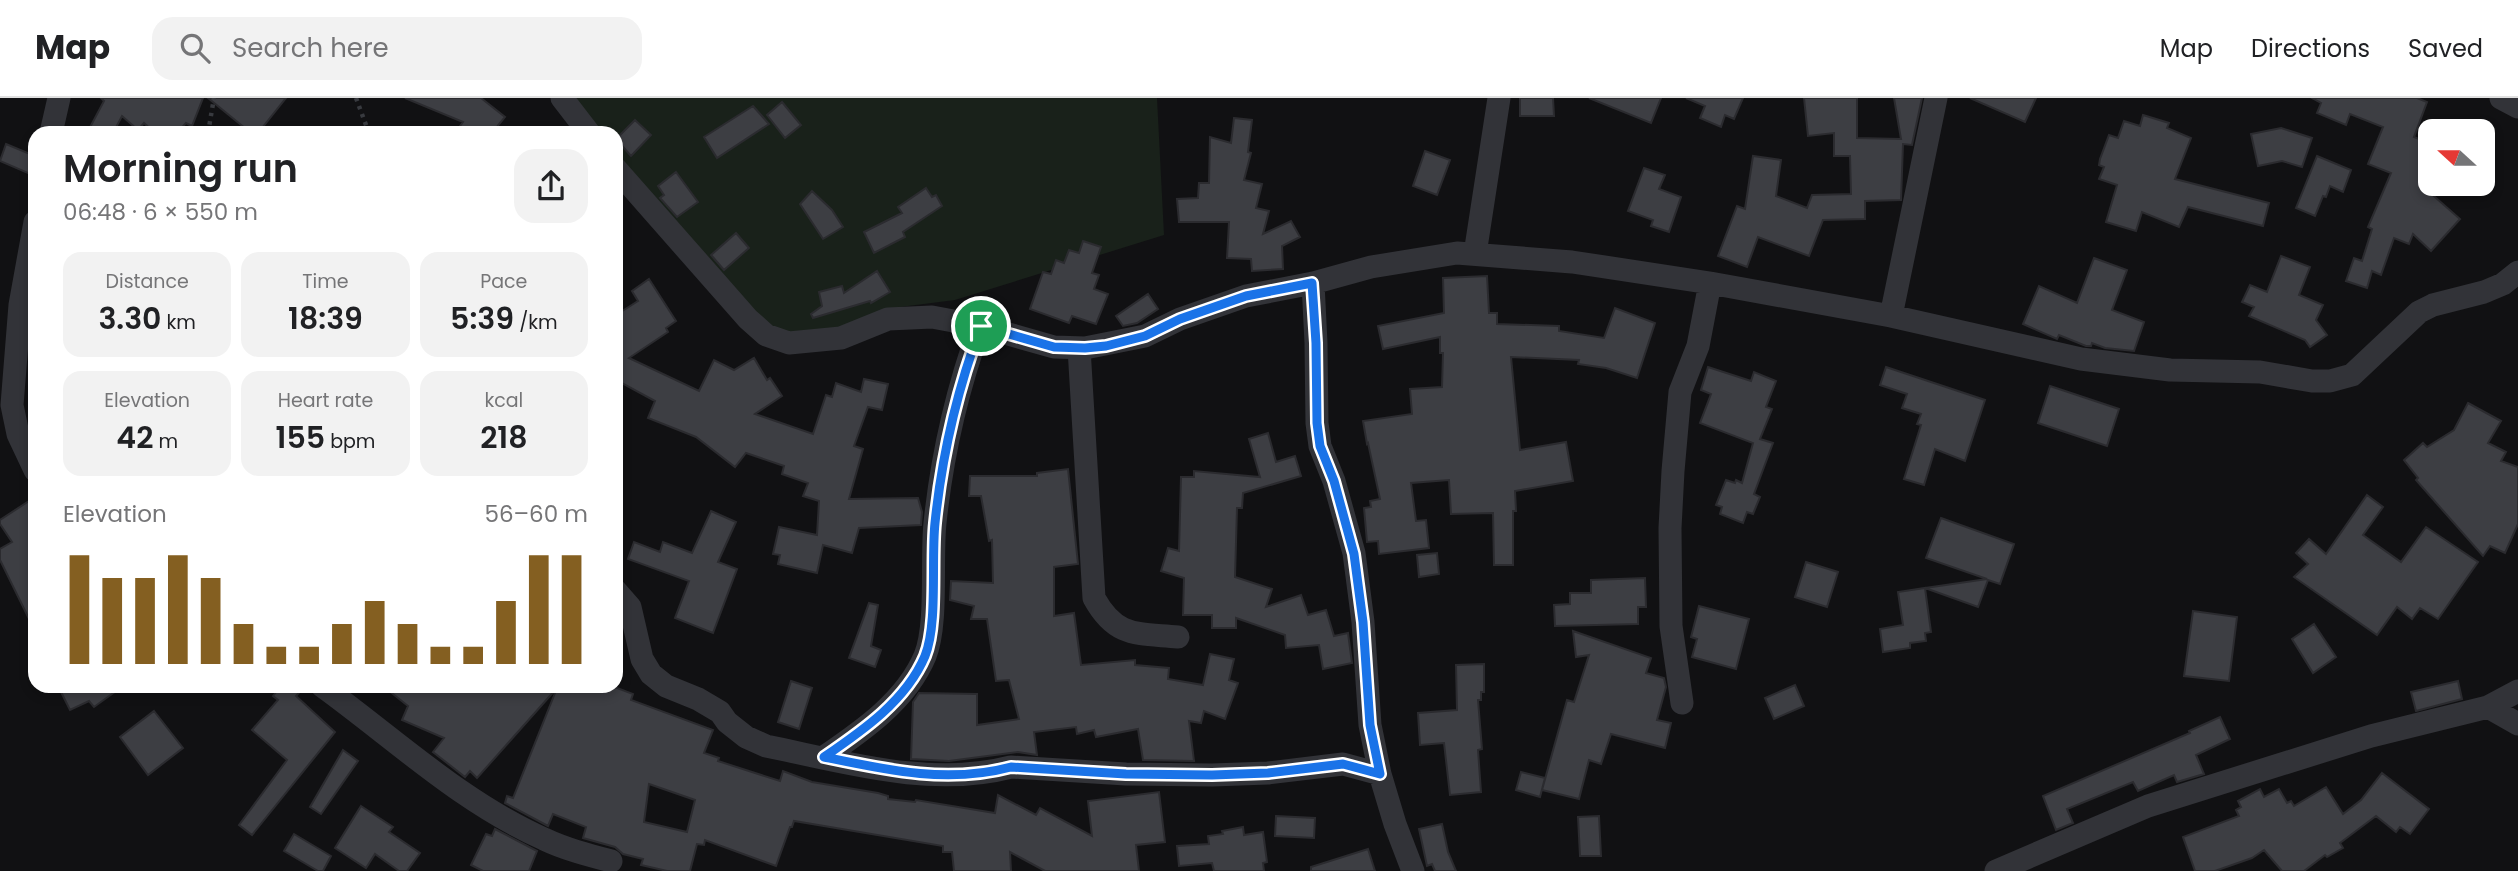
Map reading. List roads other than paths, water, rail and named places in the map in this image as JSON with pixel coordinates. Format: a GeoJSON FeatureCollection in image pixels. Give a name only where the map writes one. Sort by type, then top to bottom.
{"type":"FeatureCollection","features":[{"type":"Feature","properties":{"kind":"street"},"geometry":{"type":"LineString","coordinates":[[53,126],[59,98]]}},
{"type":"Feature","properties":{"kind":"street"},"geometry":{"type":"LineString","coordinates":[[562,98],[584,126]]}},
{"type":"Feature","properties":{"kind":"street"},"geometry":{"type":"LineString","coordinates":[[1475,254],[1499,98]]}},
{"type":"Feature","properties":{"kind":"street"},"geometry":{"type":"LineString","coordinates":[[1891,316],[1936,98]]}},
{"type":"Feature","properties":{"kind":"street"},"geometry":{"type":"LineString","coordinates":[[2501,98],[2518,107]]}},
{"type":"Feature","properties":{"kind":"street"},"geometry":{"type":"LineString","coordinates":[[623,177],[748,319],[766,335],[789,343],[841,338],[888,318],[932,317],[981,326],[1054,347],[1106,346],[1145,336],[1180,319],[1246,296],[1312,283],[1371,267],[1457,253],[1572,262],[1710,283],[1891,316],[2081,359],[2171,370],[2260,372],[2312,381],[2330,381],[2351,375],[2419,312],[2433,305],[2484,292],[2503,284],[2518,272]]}},
{"type":"Feature","properties":{"kind":"street"},"geometry":{"type":"LineString","coordinates":[[28,261],[20,305],[12,405],[18,434],[28,455]]}},
{"type":"Feature","properties":{"kind":"street"},"geometry":{"type":"LineString","coordinates":[[1312,283],[1320,446],[1334,481],[1354,554],[1363,622],[1370,725],[1380,774],[1413,871]]}},
{"type":"Feature","properties":{"kind":"street"},"geometry":{"type":"LineString","coordinates":[[1682,703],[1671,626],[1673,471],[1680,391],[1698,346],[1710,283]]}},
{"type":"Feature","properties":{"kind":"street"},"geometry":{"type":"LineString","coordinates":[[824,757],[858,734],[886,710],[910,682],[925,656],[930,631],[935,523],[947,439],[962,377],[981,326]]}},
{"type":"Feature","properties":{"kind":"street"},"geometry":{"type":"LineString","coordinates":[[1079,348],[1094,598],[1104,616],[1120,629],[1178,637]]}},
{"type":"Feature","properties":{"kind":"street"},"geometry":{"type":"LineString","coordinates":[[623,599],[630,607],[642,659],[651,674],[666,686],[698,699],[720,712],[727,722],[746,737],[766,746],[921,774],[957,775],[994,772],[1011,767],[1126,774],[1212,775],[1268,773],[1343,764],[1380,774]]}},
{"type":"Feature","properties":{"kind":"street"},"geometry":{"type":"LineString","coordinates":[[1996,871],[2148,806],[2371,736],[2488,707],[2518,691]]}},
{"type":"Feature","properties":{"kind":"street"},"geometry":{"type":"LineString","coordinates":[[331,693],[454,789],[509,822],[545,840],[611,861]]}},
{"type":"Feature","properties":{"kind":"street"},"geometry":{"type":"LineString","coordinates":[[2488,707],[2518,724]]}}]}
